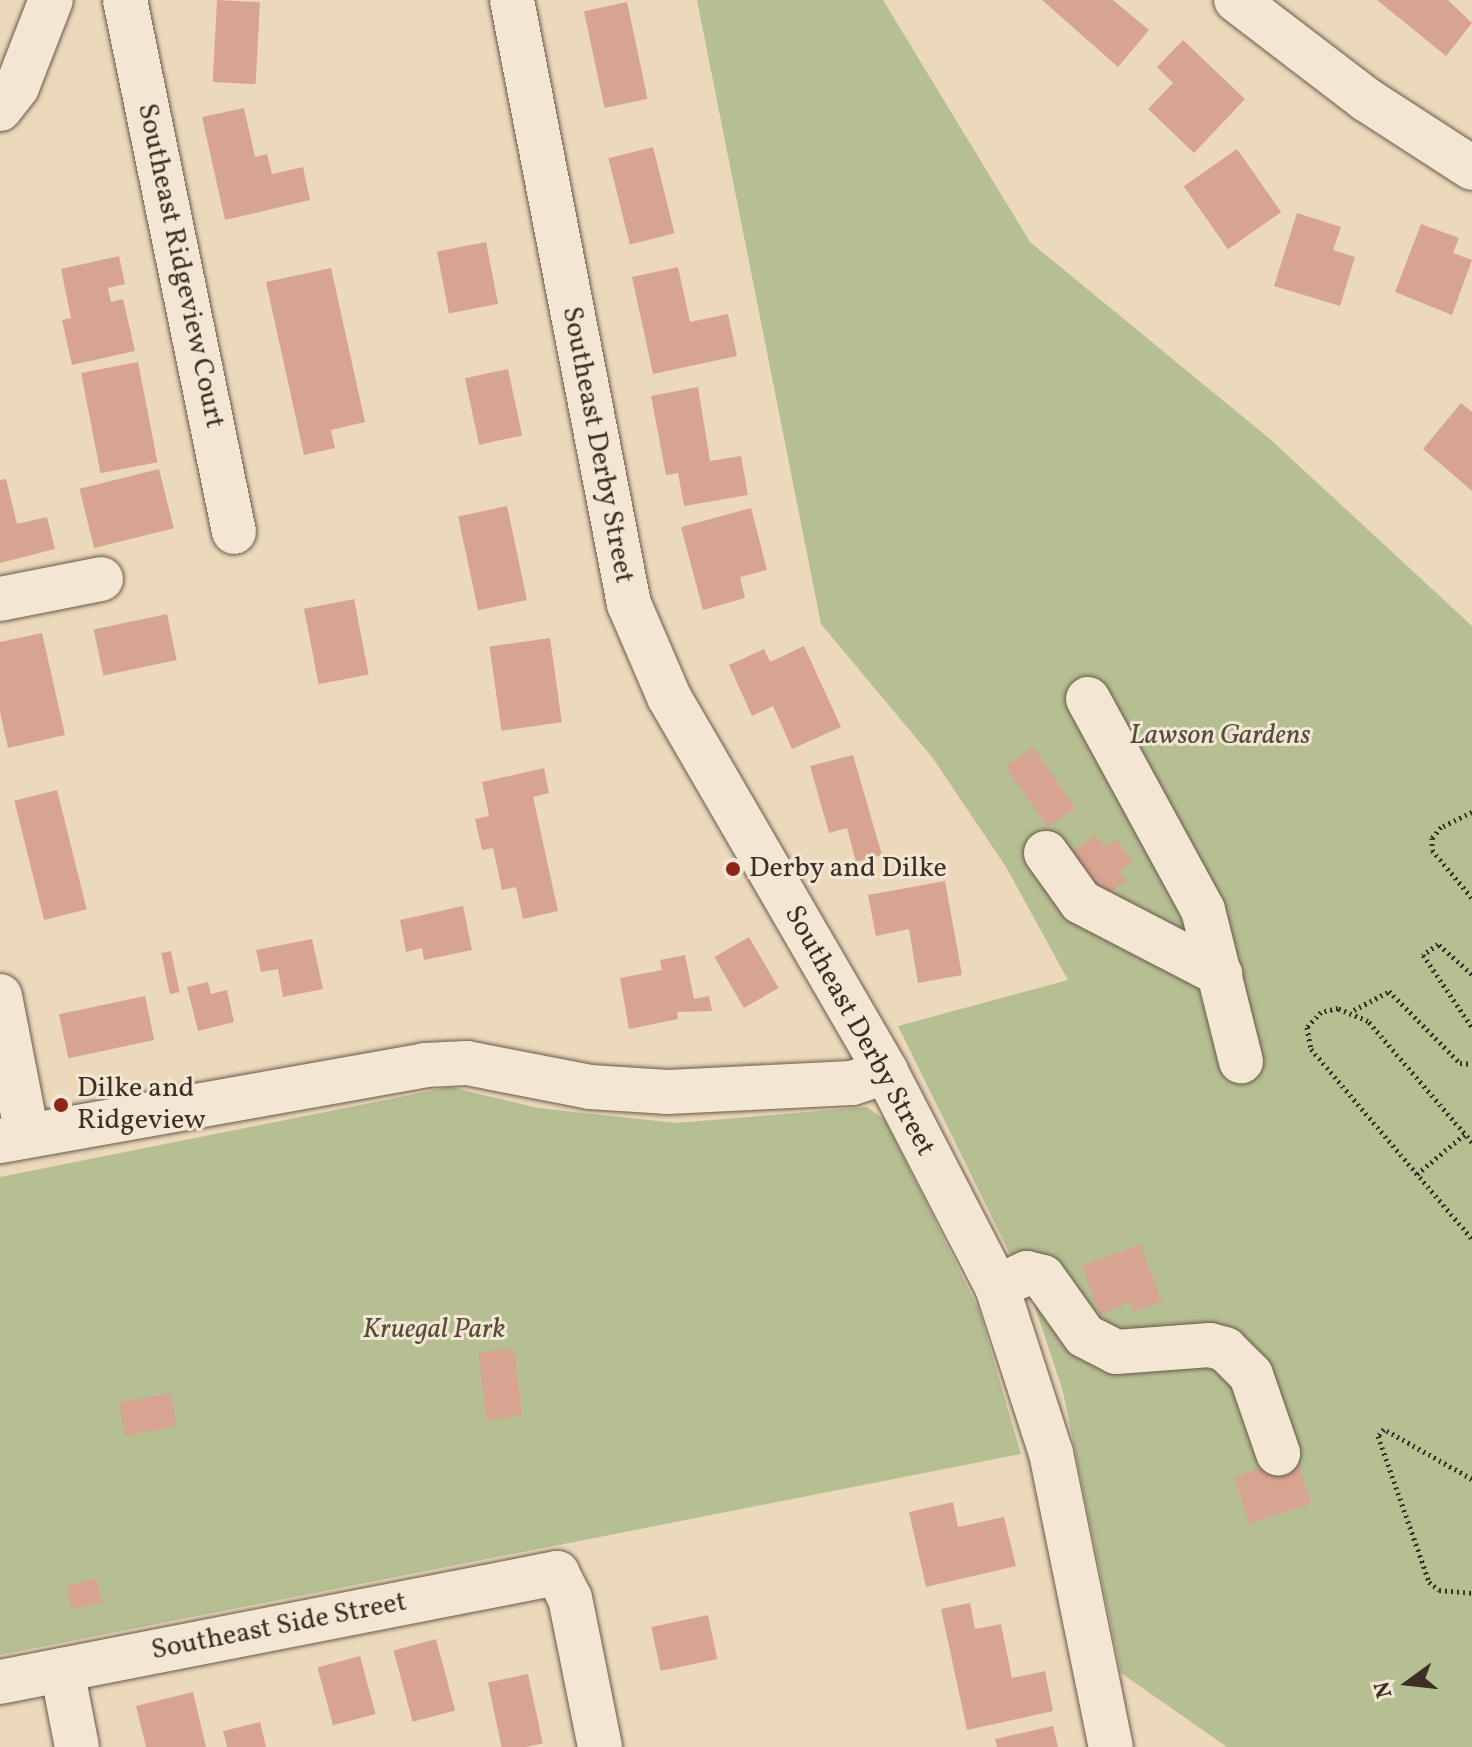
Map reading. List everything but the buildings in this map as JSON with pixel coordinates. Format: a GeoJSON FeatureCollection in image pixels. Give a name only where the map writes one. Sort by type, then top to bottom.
{"type":"FeatureCollection","features":[{"type":"Feature","properties":{"kind":"street"},"geometry":{"type":"LineString","coordinates":[[0,109],[22,76],[51,0]]}},
{"type":"Feature","properties":{"kind":"street","name":"Southeast Ridgeview Court"},"geometry":{"type":"LineString","coordinates":[[125,0],[234,532]]}},
{"type":"Feature","properties":{"kind":"street","name":"Southeast Derby Street"},"geometry":{"type":"LineString","coordinates":[[512,0],[629,604],[669,697],[886,1072],[997,1287],[1051,1453],[1111,1747]]}},
{"type":"Feature","properties":{"kind":"street"},"geometry":{"type":"LineString","coordinates":[[1251,5],[1367,100],[1472,168]]}},
{"type":"Feature","properties":{"kind":"street"},"geometry":{"type":"LineString","coordinates":[[0,599],[101,579]]}},
{"type":"Feature","properties":{"kind":"street"},"geometry":{"type":"LineString","coordinates":[[1088,699],[1178,857],[1203,910],[1241,1061]]}},
{"type":"Feature","properties":{"kind":"street"},"geometry":{"type":"LineString","coordinates":[[1046,853],[1081,902],[1220,974]]}},
{"type":"Feature","properties":{"kind":"street"},"geometry":{"type":"LineString","coordinates":[[0,996],[14,1138],[425,1065],[467,1063],[590,1087],[668,1092],[852,1083],[886,1072]]}},
{"type":"Feature","properties":{"kind":"street"},"geometry":{"type":"LineString","coordinates":[[997,1287],[1027,1273],[1043,1277],[1085,1336],[1116,1352],[1210,1345],[1225,1349],[1251,1375],[1278,1453]]}},
{"type":"Feature","properties":{"kind":"street","name":"Southeast Side Street"},"geometry":{"type":"LineString","coordinates":[[0,1682],[557,1573],[570,1598],[600,1747]]}},
{"type":"Feature","properties":{"kind":"street"},"geometry":{"type":"LineString","coordinates":[[62,1670],[77,1747]]}},
{"type":"Feature","properties":{"kind":"path"},"geometry":{"type":"LineString","coordinates":[[1472,812],[1441,827],[1432,838],[1432,850],[1472,898]]}},
{"type":"Feature","properties":{"kind":"path"},"geometry":{"type":"LineString","coordinates":[[1472,974],[1438,944],[1423,955],[1472,1027]]}},
{"type":"Feature","properties":{"kind":"path"},"geometry":{"type":"LineString","coordinates":[[1472,1064],[1460,1063],[1389,991],[1353,1011],[1321,1012],[1307,1027],[1305,1039],[1472,1239]]}},
{"type":"Feature","properties":{"kind":"path"},"geometry":{"type":"LineString","coordinates":[[1353,1011],[1368,1021],[1472,1142]]}},
{"type":"Feature","properties":{"kind":"path"},"geometry":{"type":"LineString","coordinates":[[1417,1174],[1465,1134]]}},
{"type":"Feature","properties":{"kind":"path"},"geometry":{"type":"LineString","coordinates":[[1472,1479],[1384,1429],[1378,1436],[1429,1582],[1439,1590],[1472,1593]]}},
{"type":"Feature","properties":{"kind":"green space","name":"Lawson Gardens"},"geometry":{"type":"Polygon","coordinates":[[[697,0],[883,0],[1030,242],[1270,439],[1472,626],[1472,1747],[1227,1747],[1121,1673],[1063,1392],[1033,1301],[898,1026],[1068,980],[1006,867],[932,757],[821,624],[697,0]]]}},
{"type":"Feature","properties":{"kind":"green space","name":"Kruegal Park"},"geometry":{"type":"Polygon","coordinates":[[[450,1087],[538,1108],[676,1123],[867,1107],[885,1120],[979,1310],[1021,1454],[0,1655],[0,1177],[450,1087]]]}},
{"type":"Feature","properties":{"kind":"place","name":"Derby and Dilke"},"geometry":{"type":"Point","coordinates":[733,869]}},
{"type":"Feature","properties":{"kind":"place","name":"Dilke and Ridgeview"},"geometry":{"type":"Point","coordinates":[61,1105]}}]}
